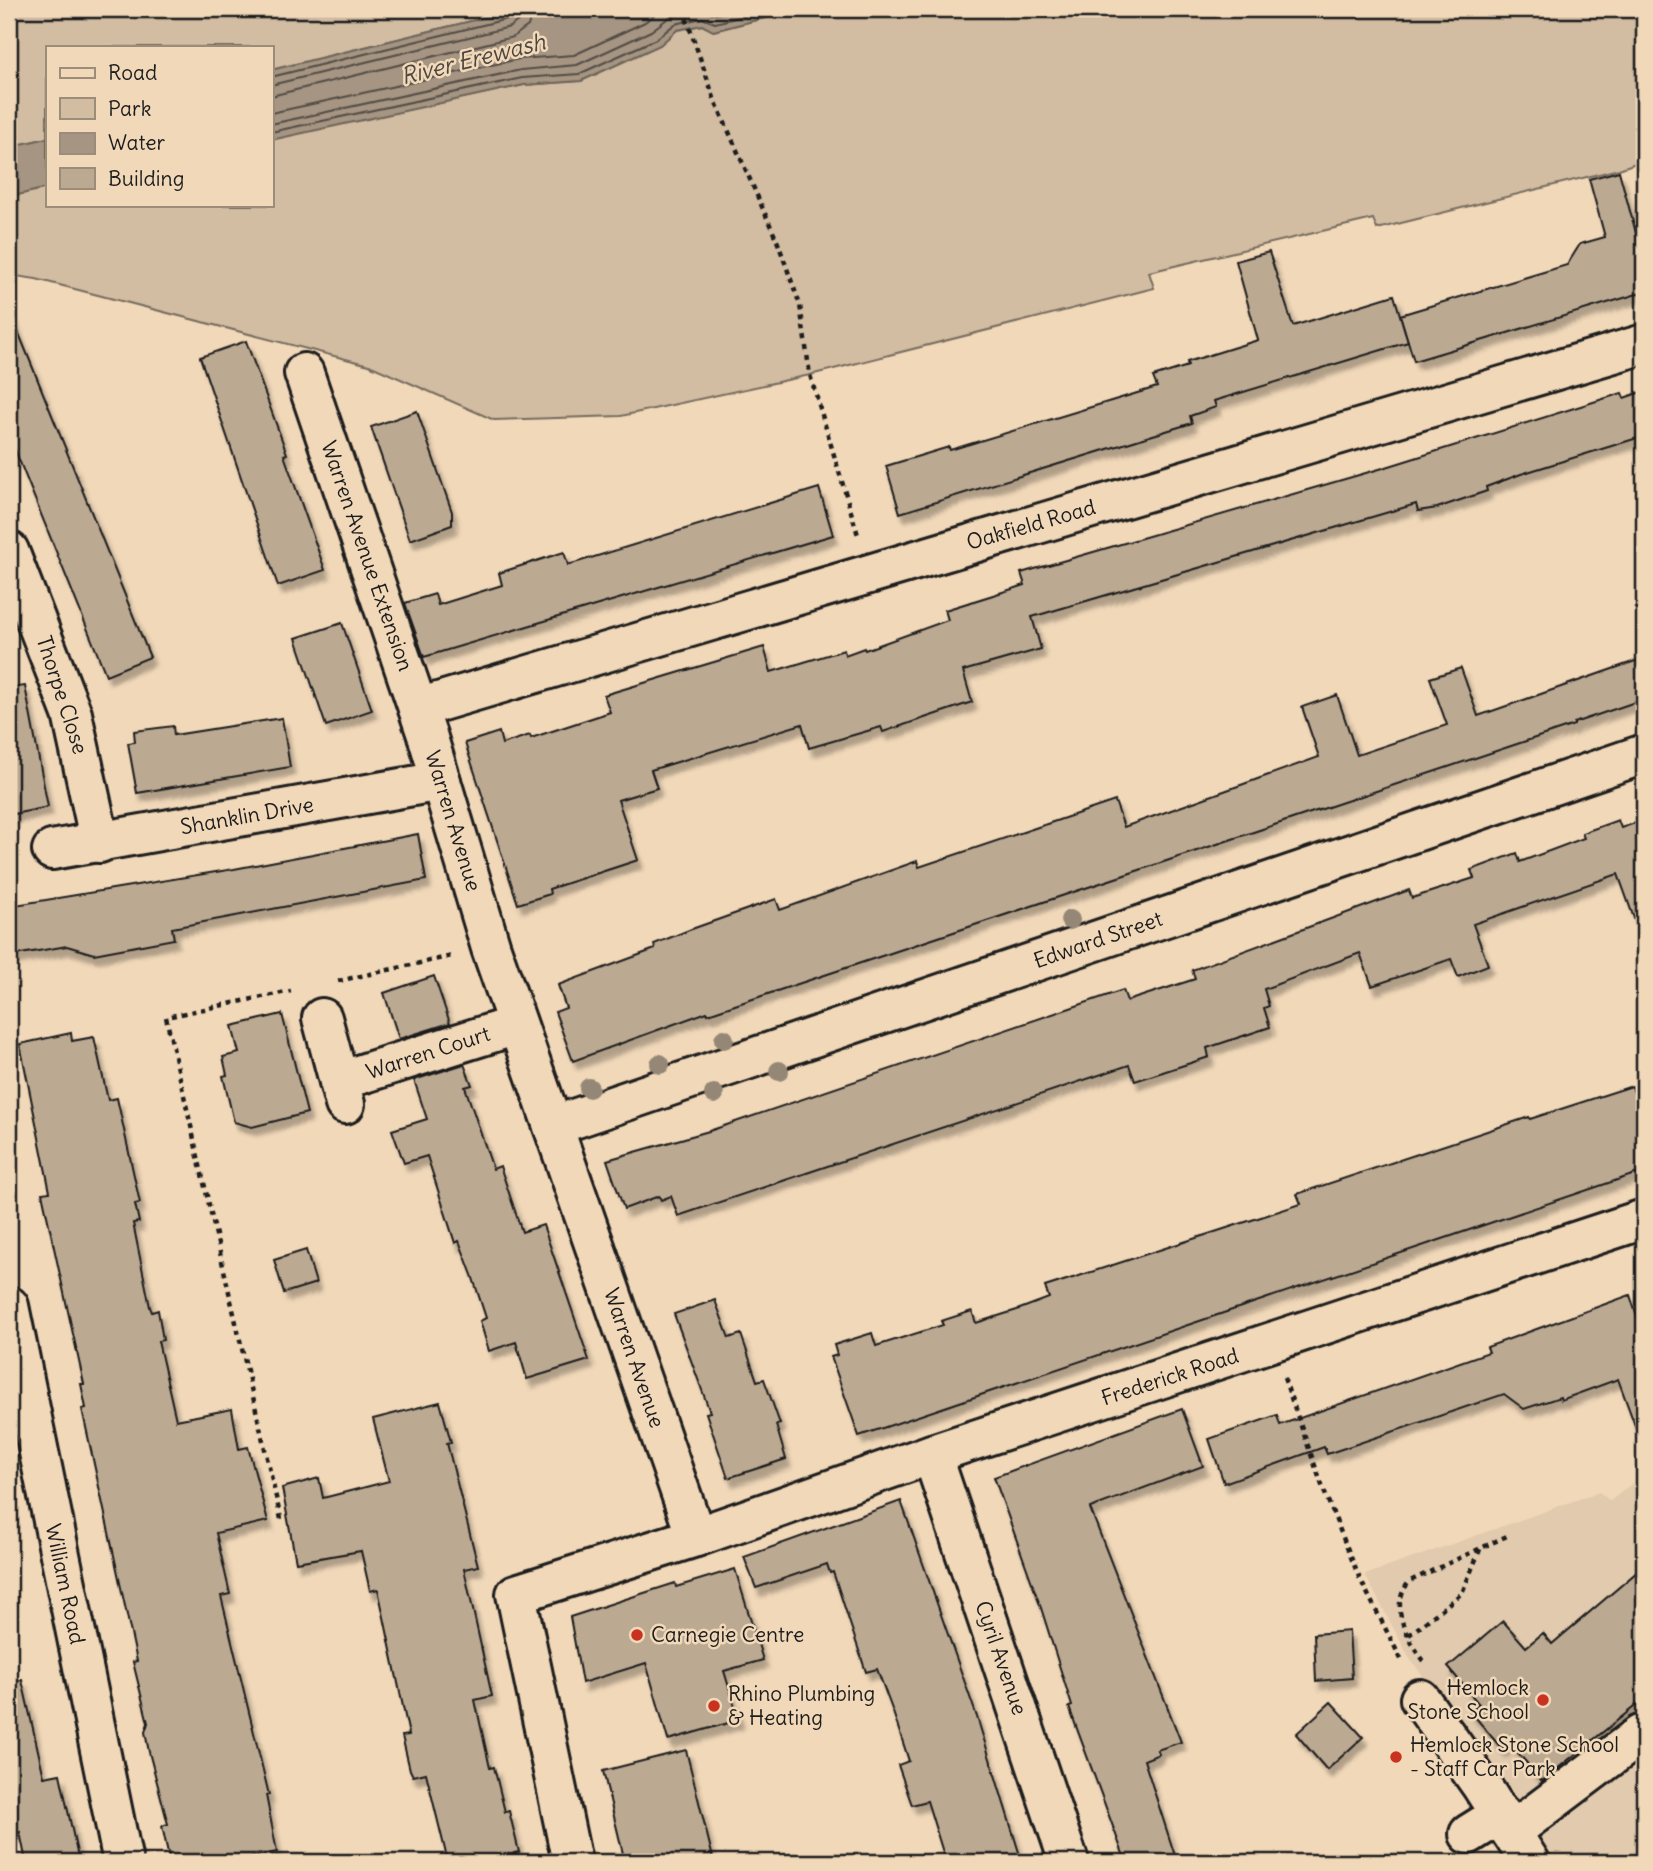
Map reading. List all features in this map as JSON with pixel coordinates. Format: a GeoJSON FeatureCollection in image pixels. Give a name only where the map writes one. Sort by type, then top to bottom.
{"type":"FeatureCollection","features":[{"type":"Feature","properties":{"kind":"street","name":"Oakfield Road"},"geometry":{"type":"LineString","coordinates":[[423,723],[869,573],[1644,344]]}},
{"type":"Feature","properties":{"kind":"street","name":"Warren Avenue Extension"},"geometry":{"type":"LineString","coordinates":[[304,373],[423,723]]}},
{"type":"Feature","properties":{"kind":"street","name":"Thorpe Close"},"geometry":{"type":"LineString","coordinates":[[9,551],[72,714],[100,843]]}},
{"type":"Feature","properties":{"kind":"street","name":"Warren Avenue"},"geometry":{"type":"LineString","coordinates":[[423,723],[491,948],[696,1537]]}},
{"type":"Feature","properties":{"kind":"street","name":"Edward Street"},"geometry":{"type":"LineString","coordinates":[[553,1126],[1644,754]]}},
{"type":"Feature","properties":{"kind":"street","name":"Shanklin Drive"},"geometry":{"type":"LineString","coordinates":[[52,850],[441,781]]}},
{"type":"Feature","properties":{"kind":"street","name":"Warren Court"},"geometry":{"type":"LineString","coordinates":[[317,996],[342,1093],[517,1025]]}},
{"type":"Feature","properties":{"kind":"street","name":"Frederick Road"},"geometry":{"type":"LineString","coordinates":[[696,1537],[932,1454],[1644,1219]]}},
{"type":"Feature","properties":{"kind":"street","name":"William Road"},"geometry":{"type":"LineString","coordinates":[[9,1306],[123,1862]]}},
{"type":"Feature","properties":{"kind":"street","name":"Cyril Avenue"},"geometry":{"type":"LineString","coordinates":[[932,1454],[1069,1862]]}},
{"type":"Feature","properties":{"kind":"street"},"geometry":{"type":"LineString","coordinates":[[572,1862],[516,1594],[696,1537]]}},
{"type":"Feature","properties":{"kind":"street"},"geometry":{"type":"LineString","coordinates":[[1420,1699],[1503,1835],[1640,1735]]}},
{"type":"Feature","properties":{"kind":"path"},"geometry":{"type":"LineString","coordinates":[[683,9],[690,38],[738,159],[778,243],[800,305],[810,375],[869,573]]}},
{"type":"Feature","properties":{"kind":"path"},"geometry":{"type":"LineString","coordinates":[[281,1519],[166,1017],[317,996],[491,948]]}},
{"type":"Feature","properties":{"kind":"path"},"geometry":{"type":"LineString","coordinates":[[1271,1344],[1359,1577],[1420,1699]]}},
{"type":"Feature","properties":{"kind":"path"},"geometry":{"type":"LineString","coordinates":[[1418,1653],[1397,1608],[1400,1592],[1410,1581],[1509,1535]]}},
{"type":"Feature","properties":{"kind":"path"},"geometry":{"type":"LineString","coordinates":[[1409,1635],[1462,1592],[1480,1548]]}},
{"type":"Feature","properties":{"kind":"shaded area","name":"Hemlock Stone School"},"geometry":{"type":"Polygon","coordinates":[[[1644,1474],[1644,1862],[1556,1862],[1509,1791],[1410,1659],[1365,1575],[1599,1492],[1610,1501],[1644,1474]]]}},
{"type":"Feature","properties":{"kind":"green space"},"geometry":{"type":"Polygon","coordinates":[[[9,9],[520,9],[273,70],[273,46],[46,46],[46,138],[9,147],[9,9]]]}},
{"type":"Feature","properties":{"kind":"green space"},"geometry":{"type":"Polygon","coordinates":[[[800,9],[1644,9],[1644,160],[1619,169],[1377,229],[1373,219],[1149,272],[1154,288],[810,375],[621,416],[494,420],[369,365],[36,279],[9,275],[9,197],[46,188],[46,206],[273,206],[273,139],[524,85],[581,81],[660,45],[677,30],[702,25],[714,31],[800,9]]]}},
{"type":"Feature","properties":{"kind":"water","name":"River Erewash"},"geometry":{"type":"Polygon","coordinates":[[[520,9],[800,9],[713,31],[702,25],[677,30],[660,45],[581,81],[524,85],[273,140],[273,70],[520,9]]]}},
{"type":"Feature","properties":{"kind":"water"},"geometry":{"type":"Polygon","coordinates":[[[46,138],[46,188],[9,197],[9,147],[46,138]]]}},
{"type":"Feature","properties":{"kind":"building"},"geometry":{"type":"Polygon","coordinates":[[[1619,171],[1639,244],[1644,242],[1644,292],[1414,361],[1400,315],[1567,265],[1580,244],[1605,237],[1589,179],[1619,171]]]}},
{"type":"Feature","properties":{"kind":"building"},"geometry":{"type":"Polygon","coordinates":[[[1269,252],[1293,326],[1394,295],[1408,342],[1214,401],[1216,407],[1190,416],[1192,423],[900,513],[886,466],[949,447],[950,450],[1157,387],[1153,377],[1188,366],[1187,362],[1258,340],[1236,261],[1269,252]]]}},
{"type":"Feature","properties":{"kind":"building"},"geometry":{"type":"Polygon","coordinates":[[[9,309],[150,657],[106,675],[9,435],[9,309]]]}},
{"type":"Feature","properties":{"kind":"building"},"geometry":{"type":"Polygon","coordinates":[[[246,341],[325,570],[278,586],[200,357],[246,341]]]}},
{"type":"Feature","properties":{"kind":"building"},"geometry":{"type":"Polygon","coordinates":[[[1644,391],[1644,436],[1521,474],[1486,487],[1487,491],[1437,508],[1418,511],[1416,504],[1032,617],[1041,649],[963,671],[972,702],[883,732],[881,727],[809,748],[802,724],[651,770],[657,788],[618,800],[638,860],[549,889],[550,894],[518,904],[465,743],[499,732],[502,744],[530,735],[531,738],[610,712],[604,695],[764,647],[771,672],[844,650],[845,655],[864,648],[865,650],[948,620],[945,610],[1025,585],[1021,573],[1383,468],[1622,393],[1624,398],[1644,391]]]}},
{"type":"Feature","properties":{"kind":"building"},"geometry":{"type":"Polygon","coordinates":[[[417,411],[452,512],[452,525],[410,540],[371,427],[417,411]]]}},
{"type":"Feature","properties":{"kind":"building"},"geometry":{"type":"Polygon","coordinates":[[[819,488],[833,535],[424,657],[405,603],[435,594],[438,605],[502,585],[499,573],[564,552],[568,565],[819,488]]]}},
{"type":"Feature","properties":{"kind":"building"},"geometry":{"type":"Polygon","coordinates":[[[342,623],[372,710],[326,726],[296,638],[342,623]]]}},
{"type":"Feature","properties":{"kind":"building"},"geometry":{"type":"Polygon","coordinates":[[[1644,658],[1644,699],[1574,725],[708,1014],[707,1012],[573,1061],[555,1012],[566,1008],[558,985],[655,949],[654,944],[689,930],[776,899],[780,910],[917,861],[919,867],[1115,801],[1124,827],[1319,757],[1302,707],[1337,695],[1357,755],[1447,725],[1430,678],[1461,668],[1478,716],[1644,658]]]}},
{"type":"Feature","properties":{"kind":"building"},"geometry":{"type":"Polygon","coordinates":[[[25,686],[48,807],[9,815],[9,688],[25,686]]]}},
{"type":"Feature","properties":{"kind":"building"},"geometry":{"type":"Polygon","coordinates":[[[282,718],[290,767],[137,793],[128,743],[135,742],[134,731],[173,726],[174,735],[282,718]]]}},
{"type":"Feature","properties":{"kind":"building"},"geometry":{"type":"Polygon","coordinates":[[[1618,820],[1621,828],[1644,820],[1644,935],[1640,935],[1618,874],[1473,924],[1488,965],[1458,977],[1451,959],[1372,986],[1360,953],[1264,989],[1269,1006],[1264,1008],[1270,1027],[1207,1048],[1209,1057],[1135,1081],[1129,1065],[678,1216],[671,1196],[661,1200],[659,1196],[624,1209],[607,1160],[709,1131],[1123,990],[1127,1001],[1195,979],[1192,970],[1409,890],[1412,898],[1474,878],[1471,870],[1517,853],[1520,862],[1584,838],[1582,833],[1618,820]]]}},
{"type":"Feature","properties":{"kind":"building"},"geometry":{"type":"Polygon","coordinates":[[[418,834],[426,880],[172,928],[174,939],[94,954],[67,946],[9,956],[9,906],[234,869],[418,834]]]}},
{"type":"Feature","properties":{"kind":"building"},"geometry":{"type":"Polygon","coordinates":[[[434,976],[450,1023],[399,1039],[384,993],[434,976]]]}},
{"type":"Feature","properties":{"kind":"building"},"geometry":{"type":"Polygon","coordinates":[[[282,1014],[307,1113],[252,1127],[234,1122],[223,1076],[227,1075],[223,1057],[239,1053],[232,1026],[282,1014]]]}},
{"type":"Feature","properties":{"kind":"building"},"geometry":{"type":"Polygon","coordinates":[[[71,1033],[72,1041],[94,1037],[108,1100],[117,1098],[140,1203],[135,1204],[139,1222],[133,1223],[150,1307],[152,1312],[158,1310],[163,1340],[158,1341],[176,1420],[232,1409],[239,1449],[248,1447],[268,1521],[216,1533],[230,1594],[221,1596],[269,1795],[266,1795],[277,1852],[252,1857],[253,1862],[170,1862],[162,1826],[168,1824],[149,1752],[145,1732],[148,1723],[133,1662],[137,1661],[82,1409],[86,1408],[81,1384],[84,1384],[42,1193],[50,1192],[20,1044],[71,1033]]]}},
{"type":"Feature","properties":{"kind":"building"},"geometry":{"type":"Polygon","coordinates":[[[464,1064],[472,1085],[465,1087],[493,1169],[500,1166],[522,1232],[543,1225],[589,1360],[527,1379],[516,1342],[489,1351],[480,1321],[486,1318],[459,1241],[455,1243],[427,1156],[404,1163],[392,1130],[427,1119],[414,1080],[464,1064]]]}},
{"type":"Feature","properties":{"kind":"building"},"geometry":{"type":"Polygon","coordinates":[[[1632,1086],[1644,1126],[1644,1171],[859,1436],[831,1357],[837,1355],[834,1345],[872,1333],[876,1346],[943,1325],[941,1321],[972,1311],[976,1323],[1017,1310],[1049,1298],[1045,1287],[1301,1204],[1297,1194],[1632,1086]]]}},
{"type":"Feature","properties":{"kind":"building"},"geometry":{"type":"Polygon","coordinates":[[[306,1250],[316,1283],[284,1293],[274,1260],[306,1250]]]}},
{"type":"Feature","properties":{"kind":"building"},"geometry":{"type":"Polygon","coordinates":[[[1630,1295],[1644,1339],[1644,1441],[1641,1442],[1618,1379],[1561,1400],[1560,1397],[1524,1409],[1504,1394],[1327,1454],[1324,1447],[1224,1483],[1209,1439],[1277,1415],[1280,1425],[1489,1352],[1487,1347],[1630,1295]]]}},
{"type":"Feature","properties":{"kind":"building"},"geometry":{"type":"Polygon","coordinates":[[[715,1300],[729,1338],[741,1334],[757,1381],[764,1379],[780,1424],[776,1425],[786,1459],[728,1478],[706,1413],[710,1412],[674,1314],[715,1300]]]}},
{"type":"Feature","properties":{"kind":"building"},"geometry":{"type":"Polygon","coordinates":[[[440,1402],[451,1442],[447,1443],[478,1566],[464,1569],[492,1696],[475,1700],[490,1768],[494,1767],[505,1812],[509,1811],[519,1852],[514,1853],[516,1862],[448,1862],[426,1773],[413,1776],[410,1770],[402,1736],[409,1735],[378,1589],[370,1591],[361,1551],[296,1562],[282,1488],[319,1478],[323,1498],[389,1481],[373,1419],[440,1402]]]}},
{"type":"Feature","properties":{"kind":"building"},"geometry":{"type":"Polygon","coordinates":[[[1182,1409],[1203,1466],[1090,1508],[1181,1742],[1157,1750],[1159,1754],[1144,1760],[1177,1862],[1126,1862],[1069,1707],[1072,1706],[1041,1608],[994,1477],[1182,1409]]]}},
{"type":"Feature","properties":{"kind":"building"},"geometry":{"type":"Polygon","coordinates":[[[901,1501],[977,1717],[1022,1862],[946,1862],[927,1801],[912,1805],[898,1765],[909,1761],[893,1712],[877,1669],[866,1672],[833,1572],[830,1573],[827,1564],[756,1588],[744,1557],[901,1501]]]}},
{"type":"Feature","properties":{"kind":"building"},"geometry":{"type":"Polygon","coordinates":[[[1644,1566],[1644,1699],[1542,1781],[1509,1742],[1502,1749],[1470,1711],[1479,1704],[1448,1667],[1503,1621],[1526,1647],[1543,1633],[1552,1644],[1644,1566]]]}},
{"type":"Feature","properties":{"kind":"building"},"geometry":{"type":"Polygon","coordinates":[[[735,1569],[763,1660],[724,1671],[739,1720],[668,1740],[646,1663],[582,1683],[570,1617],[675,1583],[676,1587],[735,1569]]]}},
{"type":"Feature","properties":{"kind":"building"},"geometry":{"type":"Polygon","coordinates":[[[1349,1631],[1352,1678],[1316,1681],[1314,1634],[1349,1631]]]}},
{"type":"Feature","properties":{"kind":"building"},"geometry":{"type":"Polygon","coordinates":[[[22,1680],[44,1777],[60,1774],[79,1862],[26,1862],[20,1832],[9,1835],[9,1682],[22,1680]]]}},
{"type":"Feature","properties":{"kind":"building","name":"Hemlock Stone School"},"geometry":{"type":"Polygon","coordinates":[[[1331,1702],[1363,1737],[1327,1770],[1296,1734],[1331,1702]]]}},
{"type":"Feature","properties":{"kind":"building"},"geometry":{"type":"Polygon","coordinates":[[[686,1750],[714,1862],[625,1862],[603,1771],[686,1750]]]}},
{"type":"Feature","properties":{"kind":"place","name":"Carnegie Centre"},"geometry":{"type":"Point","coordinates":[637,1635]}},
{"type":"Feature","properties":{"kind":"place","name":"Hemlock Stone School"},"geometry":{"type":"Point","coordinates":[1543,1700]}},
{"type":"Feature","properties":{"kind":"place","name":"Rhino Plumbing & Heating"},"geometry":{"type":"Point","coordinates":[714,1706]}},
{"type":"Feature","properties":{"kind":"place","name":"Hemlock Stone School - Staff Car Park"},"geometry":{"type":"Point","coordinates":[1396,1757]}}]}
